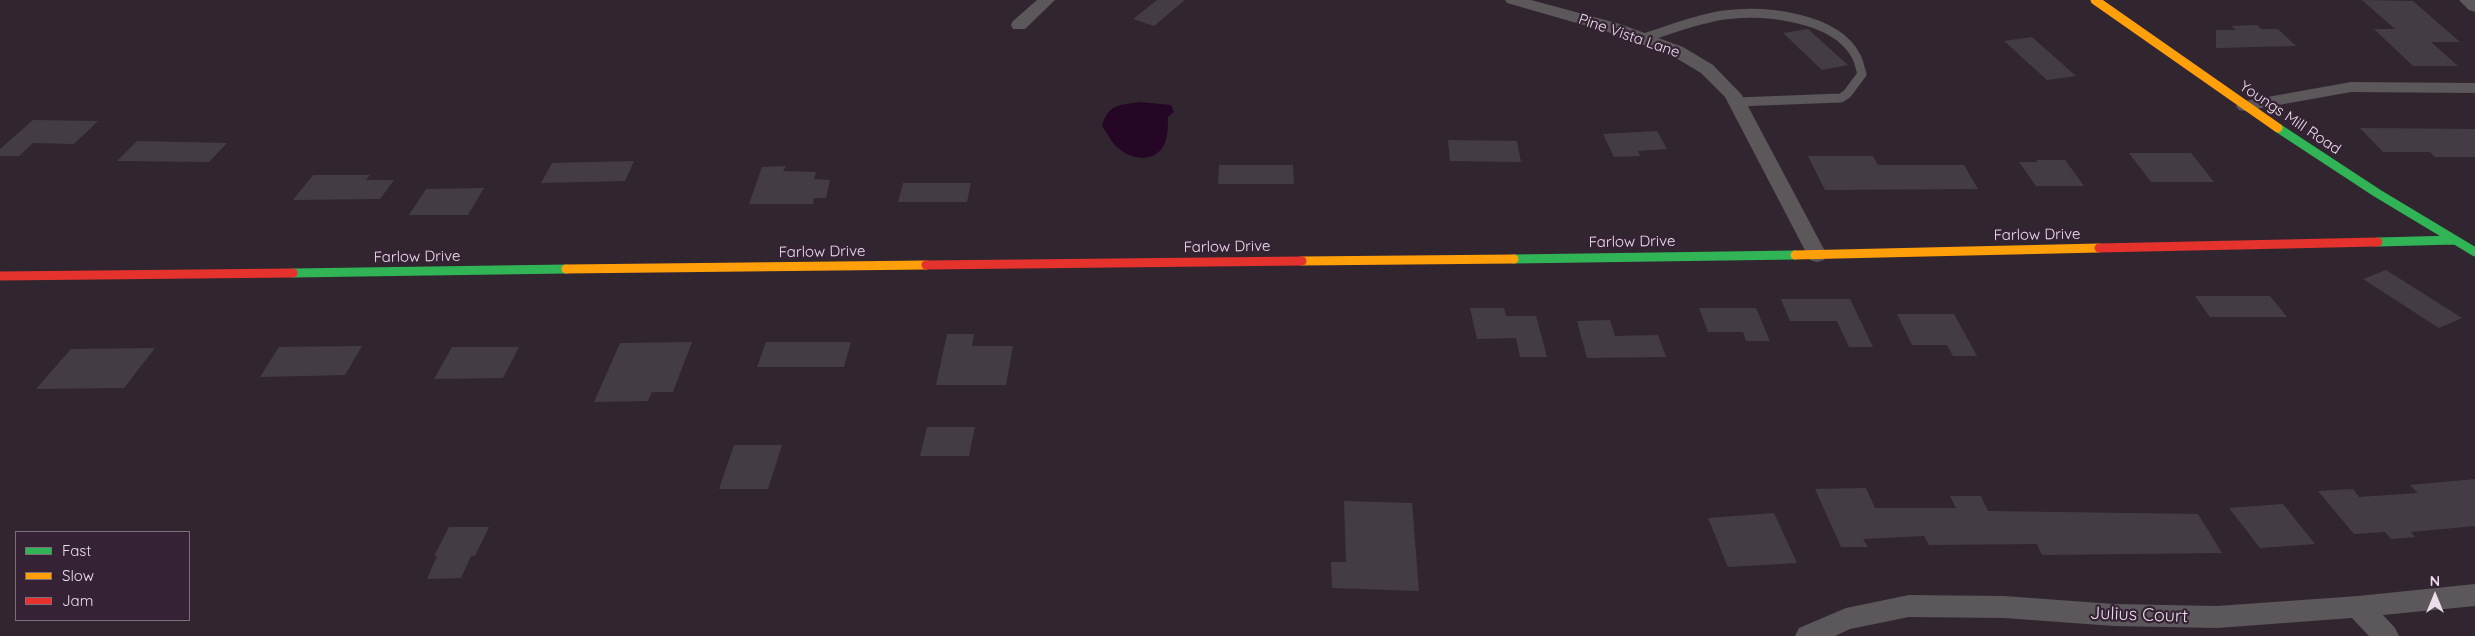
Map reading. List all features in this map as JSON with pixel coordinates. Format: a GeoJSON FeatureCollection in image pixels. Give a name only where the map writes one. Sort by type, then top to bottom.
{"type":"FeatureCollection","features":[{"type":"Feature","properties":{"kind":"street"},"geometry":{"type":"LineString","coordinates":[[1019,25],[1047,0]]}},
{"type":"Feature","properties":{"kind":"street","name":"Pine Vista Lane"},"geometry":{"type":"LineString","coordinates":[[1513,0],[1614,28],[1677,50],[1707,69],[1734,95],[1817,254]]}},
{"type":"Feature","properties":{"kind":"street","name":"Youngs Mill Road"},"geometry":{"type":"LineString","coordinates":[[2095,0],[2245,106],[2357,181],[2475,252]]}},
{"type":"Feature","properties":{"kind":"street"},"geometry":{"type":"LineString","coordinates":[[2467,0],[2475,7]]}},
{"type":"Feature","properties":{"kind":"street"},"geometry":{"type":"LineString","coordinates":[[2245,106],[2351,87],[2475,88]]}},
{"type":"Feature","properties":{"kind":"street","name":"Farlow Drive"},"geometry":{"type":"LineString","coordinates":[[0,276],[1817,254],[2455,240]]}},
{"type":"Feature","properties":{"kind":"street","name":"Julius Court"},"geometry":{"type":"LineString","coordinates":[[1808,636],[1846,619],[1909,606],[2004,607],[2114,615],[2217,617],[2358,607],[2475,595]]}},
{"type":"Feature","properties":{"kind":"street"},"geometry":{"type":"LineString","coordinates":[[2358,607],[2386,636]]}},
{"type":"Feature","properties":{"kind":"lane"},"geometry":{"type":"LineString","coordinates":[[1643,38],[1690,23],[1724,15],[1753,13],[1804,20],[1827,29],[1843,39],[1860,62],[1862,74],[1848,94],[1840,98],[1737,102]]}},
{"type":"Feature","properties":{"kind":"shaded area"},"geometry":{"type":"Polygon","coordinates":[[[1140,102],[1171,105],[1174,112],[1168,117],[1167,136],[1163,147],[1153,155],[1141,158],[1129,155],[1118,148],[1102,126],[1111,110],[1121,105],[1140,102]]]}},
{"type":"Feature","properties":{"kind":"building"},"geometry":{"type":"Polygon","coordinates":[[[1157,0],[1185,0],[1154,26],[1133,19],[1157,0]]]}},
{"type":"Feature","properties":{"kind":"building"},"geometry":{"type":"Polygon","coordinates":[[[2362,0],[2413,1],[2460,42],[2431,42],[2458,66],[2413,66],[2374,29],[2395,29],[2362,0]]]}},
{"type":"Feature","properties":{"kind":"building"},"geometry":{"type":"Polygon","coordinates":[[[2257,25],[2261,29],[2278,29],[2296,46],[2216,48],[2216,30],[2236,30],[2231,26],[2257,25]]]}},
{"type":"Feature","properties":{"kind":"building"},"geometry":{"type":"Polygon","coordinates":[[[1808,29],[1848,65],[1822,70],[1783,33],[1808,29]]]}},
{"type":"Feature","properties":{"kind":"building"},"geometry":{"type":"Polygon","coordinates":[[[2032,37],[2076,76],[2047,80],[2004,41],[2032,37]]]}},
{"type":"Feature","properties":{"kind":"building"},"geometry":{"type":"Polygon","coordinates":[[[33,120],[98,121],[74,144],[33,143],[19,156],[0,156],[0,149],[33,120]]]}},
{"type":"Feature","properties":{"kind":"building"},"geometry":{"type":"Polygon","coordinates":[[[2360,128],[2475,129],[2475,157],[2435,157],[2430,152],[2383,152],[2360,128]]]}},
{"type":"Feature","properties":{"kind":"building"},"geometry":{"type":"Polygon","coordinates":[[[1657,131],[1667,149],[1638,151],[1640,156],[1614,157],[1603,134],[1657,131]]]}},
{"type":"Feature","properties":{"kind":"building"},"geometry":{"type":"Polygon","coordinates":[[[1448,140],[1517,141],[1521,162],[1450,161],[1448,140]]]}},
{"type":"Feature","properties":{"kind":"building"},"geometry":{"type":"Polygon","coordinates":[[[137,141],[227,143],[209,162],[117,161],[137,141]]]}},
{"type":"Feature","properties":{"kind":"building"},"geometry":{"type":"Polygon","coordinates":[[[2129,153],[2191,153],[2214,182],[2151,182],[2129,153]]]}},
{"type":"Feature","properties":{"kind":"building"},"geometry":{"type":"Polygon","coordinates":[[[1808,156],[1873,156],[1878,165],[1964,165],[1978,189],[1825,190],[1808,156]]]}},
{"type":"Feature","properties":{"kind":"building"},"geometry":{"type":"Polygon","coordinates":[[[2036,160],[2065,160],[2084,186],[2036,186],[2019,162],[2038,162],[2036,160]]]}},
{"type":"Feature","properties":{"kind":"building"},"geometry":{"type":"Polygon","coordinates":[[[634,161],[625,181],[541,183],[552,163],[634,161]]]}},
{"type":"Feature","properties":{"kind":"building"},"geometry":{"type":"Polygon","coordinates":[[[1219,165],[1293,165],[1294,184],[1218,184],[1219,165]]]}},
{"type":"Feature","properties":{"kind":"building"},"geometry":{"type":"Polygon","coordinates":[[[786,166],[783,171],[816,172],[814,179],[830,180],[826,198],[814,198],[813,204],[749,204],[762,167],[786,166]]]}},
{"type":"Feature","properties":{"kind":"building"},"geometry":{"type":"Polygon","coordinates":[[[313,175],[370,175],[366,180],[394,180],[380,199],[293,200],[313,175]]]}},
{"type":"Feature","properties":{"kind":"building"},"geometry":{"type":"Polygon","coordinates":[[[903,183],[971,183],[967,202],[898,202],[903,183]]]}},
{"type":"Feature","properties":{"kind":"building"},"geometry":{"type":"Polygon","coordinates":[[[484,188],[468,215],[409,215],[426,189],[484,188]]]}},
{"type":"Feature","properties":{"kind":"building"},"geometry":{"type":"Polygon","coordinates":[[[2386,270],[2462,318],[2439,328],[2363,279],[2386,270]]]}},
{"type":"Feature","properties":{"kind":"building"},"geometry":{"type":"Polygon","coordinates":[[[2195,296],[2270,296],[2287,317],[2210,317],[2195,296]]]}},
{"type":"Feature","properties":{"kind":"building"},"geometry":{"type":"Polygon","coordinates":[[[1781,299],[1850,299],[1873,347],[1849,347],[1837,321],[1790,321],[1781,299]]]}},
{"type":"Feature","properties":{"kind":"building"},"geometry":{"type":"Polygon","coordinates":[[[1470,308],[1504,308],[1506,316],[1536,316],[1547,357],[1520,357],[1516,338],[1477,339],[1470,308]]]}},
{"type":"Feature","properties":{"kind":"building"},"geometry":{"type":"Polygon","coordinates":[[[1699,308],[1756,308],[1770,341],[1746,341],[1743,332],[1708,332],[1699,308]]]}},
{"type":"Feature","properties":{"kind":"building"},"geometry":{"type":"Polygon","coordinates":[[[1897,314],[1954,314],[1977,356],[1953,356],[1947,345],[1912,345],[1897,314]]]}},
{"type":"Feature","properties":{"kind":"building"},"geometry":{"type":"Polygon","coordinates":[[[1610,320],[1615,336],[1658,335],[1666,357],[1587,358],[1577,321],[1610,320]]]}},
{"type":"Feature","properties":{"kind":"building"},"geometry":{"type":"Polygon","coordinates":[[[947,334],[974,334],[972,346],[1013,346],[1006,385],[936,385],[947,334]]]}},
{"type":"Feature","properties":{"kind":"building"},"geometry":{"type":"Polygon","coordinates":[[[692,342],[673,392],[652,392],[648,401],[594,402],[620,343],[692,342]]]}},
{"type":"Feature","properties":{"kind":"building"},"geometry":{"type":"Polygon","coordinates":[[[766,342],[851,342],[844,367],[757,367],[766,342]]]}},
{"type":"Feature","properties":{"kind":"building"},"geometry":{"type":"Polygon","coordinates":[[[362,346],[345,375],[260,377],[279,347],[362,346]]]}},
{"type":"Feature","properties":{"kind":"building"},"geometry":{"type":"Polygon","coordinates":[[[452,347],[519,347],[503,378],[434,379],[452,347]]]}},
{"type":"Feature","properties":{"kind":"building"},"geometry":{"type":"Polygon","coordinates":[[[155,348],[124,388],[36,389],[71,349],[155,348]]]}},
{"type":"Feature","properties":{"kind":"building"},"geometry":{"type":"Polygon","coordinates":[[[927,427],[975,427],[969,456],[920,456],[927,427]]]}},
{"type":"Feature","properties":{"kind":"building"},"geometry":{"type":"Polygon","coordinates":[[[734,445],[782,445],[768,489],[719,489],[734,445]]]}},
{"type":"Feature","properties":{"kind":"building"},"geometry":{"type":"Polygon","coordinates":[[[2475,479],[2475,526],[2411,532],[2415,537],[2391,539],[2385,532],[2354,534],[2318,491],[2353,489],[2359,497],[2418,493],[2410,485],[2475,479]]]}},
{"type":"Feature","properties":{"kind":"building"},"geometry":{"type":"Polygon","coordinates":[[[1866,488],[1875,508],[1956,508],[1950,496],[1981,496],[1988,511],[2198,514],[2222,553],[2042,555],[2037,544],[1929,545],[1924,536],[1863,539],[1868,547],[1841,547],[1815,489],[1866,488]]]}},
{"type":"Feature","properties":{"kind":"building"},"geometry":{"type":"Polygon","coordinates":[[[1344,501],[1412,503],[1419,591],[1332,588],[1331,562],[1346,562],[1344,501]]]}},
{"type":"Feature","properties":{"kind":"building"},"geometry":{"type":"Polygon","coordinates":[[[2283,504],[2315,544],[2260,548],[2229,508],[2283,504]]]}},
{"type":"Feature","properties":{"kind":"building"},"geometry":{"type":"Polygon","coordinates":[[[1774,513],[1797,563],[1728,567],[1708,518],[1774,513]]]}},
{"type":"Feature","properties":{"kind":"building"},"geometry":{"type":"Polygon","coordinates":[[[449,527],[489,527],[475,556],[471,556],[461,578],[427,579],[437,556],[434,556],[449,527]]]}},
{"type":"Feature","properties":{"kind":"traffic: fast"},"geometry":{"type":"LineString","coordinates":[[2278,128],[2377,193],[2475,252]]}},
{"type":"Feature","properties":{"kind":"traffic: fast"},"geometry":{"type":"LineString","coordinates":[[2378,242],[2455,240]]}},
{"type":"Feature","properties":{"kind":"traffic: fast"},"geometry":{"type":"LineString","coordinates":[[1514,259],[1795,255]]}},
{"type":"Feature","properties":{"kind":"traffic: fast"},"geometry":{"type":"LineString","coordinates":[[293,273],[566,269]]}},
{"type":"Feature","properties":{"kind":"traffic: slow"},"geometry":{"type":"LineString","coordinates":[[2095,0],[2278,128]]}},
{"type":"Feature","properties":{"kind":"traffic: slow"},"geometry":{"type":"LineString","coordinates":[[1795,255],[2099,248]]}},
{"type":"Feature","properties":{"kind":"traffic: slow"},"geometry":{"type":"LineString","coordinates":[[1302,261],[1514,259]]}},
{"type":"Feature","properties":{"kind":"traffic: slow"},"geometry":{"type":"LineString","coordinates":[[566,269],[926,265]]}},
{"type":"Feature","properties":{"kind":"traffic: jam"},"geometry":{"type":"LineString","coordinates":[[2099,248],[2378,242]]}},
{"type":"Feature","properties":{"kind":"traffic: jam"},"geometry":{"type":"LineString","coordinates":[[926,265],[1302,261]]}},
{"type":"Feature","properties":{"kind":"traffic: jam"},"geometry":{"type":"LineString","coordinates":[[0,276],[293,273]]}}]}
